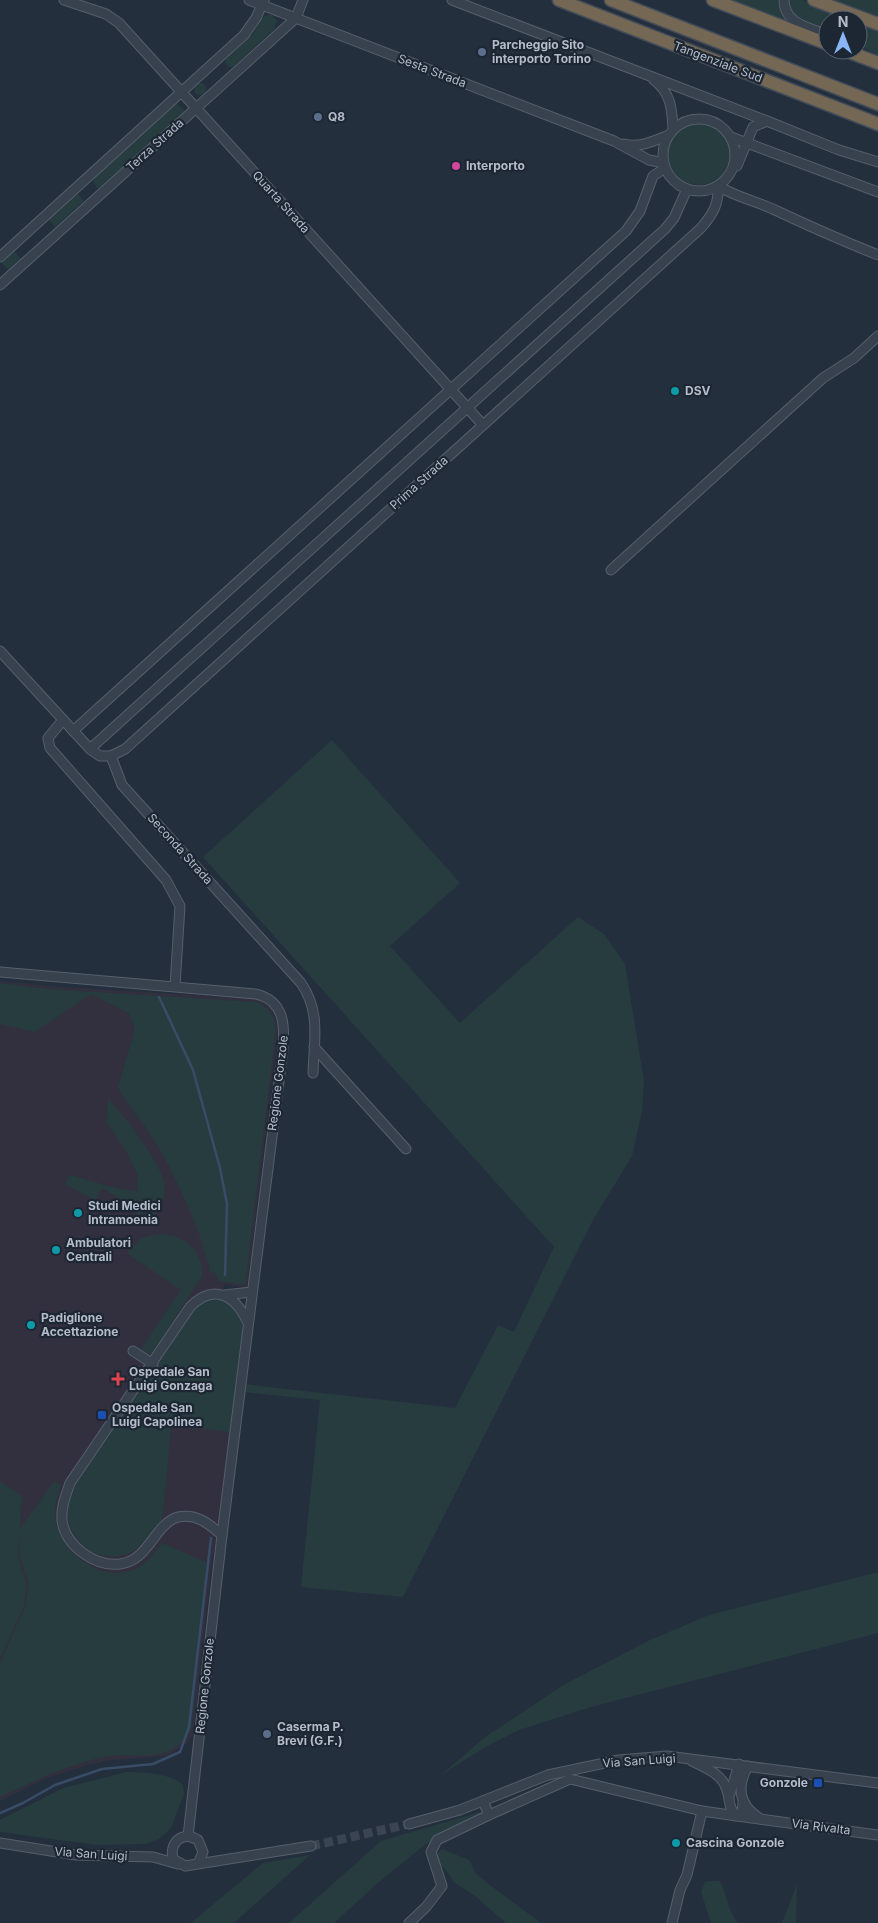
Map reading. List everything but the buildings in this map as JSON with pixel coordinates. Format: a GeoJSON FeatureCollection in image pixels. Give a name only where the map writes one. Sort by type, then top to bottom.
{"type":"FeatureCollection","features":[{"type":"Feature","properties":{"kind":"highway","name":"Tangenziale Sud"},"geometry":{"type":"LineString","coordinates":[[559,0],[878,124]]}},
{"type":"Feature","properties":{"kind":"highway","name":"Tangenziale Sud"},"geometry":{"type":"LineString","coordinates":[[611,0],[878,104]]}},
{"type":"Feature","properties":{"kind":"highway"},"geometry":{"type":"LineString","coordinates":[[713,0],[818,40]]}},
{"type":"Feature","properties":{"kind":"highway"},"geometry":{"type":"LineString","coordinates":[[814,0],[878,24]]}},
{"type":"Feature","properties":{"kind":"street","name":"Quarta Strada"},"geometry":{"type":"LineString","coordinates":[[64,0],[113,18],[483,425]]}},
{"type":"Feature","properties":{"kind":"street","name":"Sesta Strada"},"geometry":{"type":"LineString","coordinates":[[249,0],[262,3],[296,18],[614,141],[632,146],[650,142],[671,132]]}},
{"type":"Feature","properties":{"kind":"street","name":"Terza Strada"},"geometry":{"type":"LineString","coordinates":[[0,285],[296,18],[303,0]]}},
{"type":"Feature","properties":{"kind":"street"},"geometry":{"type":"LineString","coordinates":[[452,0],[839,150],[878,162]]}},
{"type":"Feature","properties":{"kind":"street"},"geometry":{"type":"LineString","coordinates":[[784,0],[787,13],[794,22],[818,31]]}},
{"type":"Feature","properties":{"kind":"street","name":"Terza Strada"},"geometry":{"type":"LineString","coordinates":[[0,257],[244,35],[262,3]]}},
{"type":"Feature","properties":{"kind":"street"},"geometry":{"type":"LineString","coordinates":[[646,74],[667,92],[670,100],[671,132],[663,154],[664,165],[674,181],[687,189],[703,191],[721,188],[773,209],[822,233],[878,255]]}},
{"type":"Feature","properties":{"kind":"street"},"geometry":{"type":"LineString","coordinates":[[671,132],[682,123],[704,119],[724,128],[731,137],[735,156],[733,168],[721,188]]}},
{"type":"Feature","properties":{"kind":"street"},"geometry":{"type":"LineString","coordinates":[[726,180],[738,164],[753,127],[767,121]]}},
{"type":"Feature","properties":{"kind":"street"},"geometry":{"type":"LineString","coordinates":[[731,137],[878,192]]}},
{"type":"Feature","properties":{"kind":"street","name":"Sesta Strada"},"geometry":{"type":"LineString","coordinates":[[614,141],[649,160],[664,165]]}},
{"type":"Feature","properties":{"kind":"street","name":"Prima Strada"},"geometry":{"type":"LineString","coordinates":[[111,756],[125,749],[701,228],[709,219],[718,201],[721,188],[738,164]]}},
{"type":"Feature","properties":{"kind":"street"},"geometry":{"type":"LineString","coordinates":[[73,731],[626,231],[640,211],[653,176],[664,165]]}},
{"type":"Feature","properties":{"kind":"street","name":"Prima Strada"},"geometry":{"type":"LineString","coordinates":[[90,749],[665,229],[674,218],[687,189]]}},
{"type":"Feature","properties":{"kind":"street"},"geometry":{"type":"LineString","coordinates":[[610,570],[823,378],[854,358],[878,336]]}},
{"type":"Feature","properties":{"kind":"street"},"geometry":{"type":"LineString","coordinates":[[0,650],[90,749],[100,756],[111,756]]}},
{"type":"Feature","properties":{"kind":"street"},"geometry":{"type":"LineString","coordinates":[[63,720],[48,738],[50,748],[166,880],[178,899],[181,915],[175,986]]}},
{"type":"Feature","properties":{"kind":"street","name":"Seconda Strada"},"geometry":{"type":"LineString","coordinates":[[111,756],[122,785],[301,983],[314,1008],[313,1073]]}},
{"type":"Feature","properties":{"kind":"street","name":"Regione Gonzole"},"geometry":{"type":"LineString","coordinates":[[0,972],[245,992],[266,996],[281,1011],[283,1017],[283,1049],[251,1292],[188,1836]]}},
{"type":"Feature","properties":{"kind":"street"},"geometry":{"type":"LineString","coordinates":[[314,1047],[406,1149]]}},
{"type":"Feature","properties":{"kind":"street"},"geometry":{"type":"LineString","coordinates":[[222,1535],[202,1519],[180,1517],[169,1522],[140,1556],[122,1564],[112,1564],[96,1560],[79,1550],[67,1534],[62,1510],[70,1483],[153,1364],[190,1307],[199,1298],[210,1294],[222,1295],[251,1292]]}},
{"type":"Feature","properties":{"kind":"street"},"geometry":{"type":"LineString","coordinates":[[222,1295],[234,1301],[248,1322]]}},
{"type":"Feature","properties":{"kind":"street"},"geometry":{"type":"LineString","coordinates":[[134,1351],[153,1364]]}},
{"type":"Feature","properties":{"kind":"street","name":"Via San Luigi"},"geometry":{"type":"LineString","coordinates":[[409,1824],[442,1816],[548,1776],[581,1766],[619,1760],[667,1756],[878,1783]]}},
{"type":"Feature","properties":{"kind":"street"},"geometry":{"type":"LineString","coordinates":[[688,1758],[712,1772],[724,1783],[728,1804],[737,1816],[742,1812],[743,1803],[740,1782],[744,1765]]}},
{"type":"Feature","properties":{"kind":"street"},"geometry":{"type":"LineString","coordinates":[[714,1813],[722,1811],[728,1804],[732,1783],[744,1765]]}},
{"type":"Feature","properties":{"kind":"street","name":"Via Rivalta"},"geometry":{"type":"LineString","coordinates":[[409,1923],[426,1908],[442,1886],[431,1852],[437,1840],[570,1779],[702,1811],[878,1835]]}},
{"type":"Feature","properties":{"kind":"street"},"geometry":{"type":"LineString","coordinates":[[483,1801],[488,1815]]}},
{"type":"Feature","properties":{"kind":"street"},"geometry":{"type":"LineString","coordinates":[[743,1803],[755,1815],[764,1820]]}},
{"type":"Feature","properties":{"kind":"street"},"geometry":{"type":"LineString","coordinates":[[672,1923],[680,1890],[688,1875],[702,1811]]}},
{"type":"Feature","properties":{"kind":"street","name":"Via San Luigi"},"geometry":{"type":"LineString","coordinates":[[152,1858],[171,1851],[173,1844],[178,1838],[188,1836],[198,1840],[204,1852],[210,1856],[228,1860]]}},
{"type":"Feature","properties":{"kind":"street","name":"Via San Luigi"},"geometry":{"type":"LineString","coordinates":[[0,1843],[76,1855],[152,1858],[192,1866],[312,1846]]}},
{"type":"Feature","properties":{"kind":"street"},"geometry":{"type":"LineString","coordinates":[[171,1851],[172,1860],[181,1865]]}},
{"type":"Feature","properties":{"kind":"street"},"geometry":{"type":"LineString","coordinates":[[198,1864],[204,1852]]}},
{"type":"Feature","properties":{"kind":"shaded area","name":"Ospedale San Luigi Gonzaga"},"geometry":{"type":"Polygon","coordinates":[[[0,981],[47,986],[256,999],[271,1008],[278,1027],[247,1288],[224,1284],[222,1295],[243,1325],[219,1520],[212,1561],[193,1734],[187,1743],[167,1756],[111,1760],[87,1765],[44,1779],[0,1801],[0,981]]]}},
{"type":"Feature","properties":{"kind":"green space"},"geometry":{"type":"Polygon","coordinates":[[[730,0],[778,0],[784,18],[782,20],[730,0]]]}},
{"type":"Feature","properties":{"kind":"green space"},"geometry":{"type":"Polygon","coordinates":[[[788,0],[802,0],[828,10],[818,10],[818,29],[802,22],[790,7],[788,0]]]}},
{"type":"Feature","properties":{"kind":"green space"},"geometry":{"type":"Polygon","coordinates":[[[831,0],[878,0],[878,18],[868,14],[868,10],[857,10],[831,0]]]}},
{"type":"Feature","properties":{"kind":"green space"},"geometry":{"type":"Polygon","coordinates":[[[272,15],[277,21],[274,29],[233,67],[229,67],[225,63],[226,59],[253,34],[262,18],[272,15]]]}},
{"type":"Feature","properties":{"kind":"green space"},"geometry":{"type":"Polygon","coordinates":[[[868,26],[878,30],[878,55],[868,50],[868,26]]]}},
{"type":"Feature","properties":{"kind":"green space"},"geometry":{"type":"Polygon","coordinates":[[[198,83],[202,83],[206,89],[202,95],[198,95],[194,91],[194,87],[198,83]]]}},
{"type":"Feature","properties":{"kind":"green space"},"geometry":{"type":"Polygon","coordinates":[[[176,103],[185,111],[97,188],[92,179],[176,103]]]}},
{"type":"Feature","properties":{"kind":"green space"},"geometry":{"type":"Polygon","coordinates":[[[699,123],[711,126],[721,132],[727,142],[730,154],[727,166],[721,176],[711,182],[699,185],[687,182],[677,176],[671,166],[668,154],[671,142],[677,132],[687,126],[699,123]]]}},
{"type":"Feature","properties":{"kind":"green space"},"geometry":{"type":"Polygon","coordinates":[[[77,193],[84,201],[55,227],[48,219],[77,193]]]}},
{"type":"Feature","properties":{"kind":"green space"},"geometry":{"type":"Polygon","coordinates":[[[14,251],[21,259],[8,270],[1,262],[14,251]]]}},
{"type":"Feature","properties":{"kind":"green space"},"geometry":{"type":"Polygon","coordinates":[[[332,740],[460,883],[390,946],[460,1023],[578,917],[604,934],[625,964],[644,1081],[642,1111],[632,1156],[593,1220],[403,1597],[301,1587],[320,1400],[243,1392],[244,1384],[455,1408],[498,1325],[514,1332],[554,1247],[203,857],[332,740]]]}},
{"type":"Feature","properties":{"kind":"green space"},"geometry":{"type":"Polygon","coordinates":[[[0,983],[47,989],[255,1002],[269,1010],[275,1024],[275,1035],[245,1285],[219,1281],[214,1272],[210,1273],[201,1240],[170,1168],[153,1138],[118,1087],[135,1030],[129,1013],[91,994],[35,1032],[0,1024],[0,983]]]}},
{"type":"Feature","properties":{"kind":"green space"},"geometry":{"type":"Polygon","coordinates":[[[108,1099],[123,1115],[161,1173],[165,1187],[164,1196],[158,1210],[152,1217],[146,1210],[139,1216],[127,1204],[103,1188],[95,1200],[65,1184],[69,1175],[111,1187],[137,1191],[138,1176],[127,1152],[106,1122],[108,1099]]]}},
{"type":"Feature","properties":{"kind":"green space"},"geometry":{"type":"Polygon","coordinates":[[[158,1234],[176,1237],[190,1245],[199,1258],[202,1276],[151,1355],[141,1349],[181,1290],[127,1253],[142,1238],[158,1234]]]}},
{"type":"Feature","properties":{"kind":"green space"},"geometry":{"type":"Polygon","coordinates":[[[210,1299],[220,1299],[231,1304],[243,1325],[230,1432],[171,1425],[165,1493],[160,1524],[144,1543],[127,1554],[109,1556],[93,1552],[79,1542],[71,1528],[68,1510],[72,1490],[193,1309],[201,1302],[210,1299]]]}},
{"type":"Feature","properties":{"kind":"green space"},"geometry":{"type":"Polygon","coordinates":[[[0,1481],[22,1496],[18,1558],[27,1585],[24,1606],[0,1658],[0,1481]]]}},
{"type":"Feature","properties":{"kind":"green space"},"geometry":{"type":"Polygon","coordinates":[[[54,1482],[61,1485],[55,1513],[60,1535],[68,1547],[89,1565],[102,1571],[128,1572],[144,1564],[162,1543],[208,1563],[192,1726],[182,1742],[166,1752],[145,1756],[115,1755],[94,1759],[53,1773],[0,1797],[0,1663],[25,1607],[29,1585],[20,1557],[19,1530],[54,1482]]]}},
{"type":"Feature","properties":{"kind":"green space"},"geometry":{"type":"Polygon","coordinates":[[[878,1572],[878,1633],[591,1707],[519,1730],[487,1746],[441,1775],[485,1737],[565,1684],[650,1640],[709,1615],[878,1572]]]}},
{"type":"Feature","properties":{"kind":"green space"},"geometry":{"type":"Polygon","coordinates":[[[127,1772],[164,1776],[183,1785],[184,1794],[171,1828],[159,1839],[146,1844],[96,1845],[0,1832],[0,1820],[63,1788],[127,1772]]]}},
{"type":"Feature","properties":{"kind":"green space"},"geometry":{"type":"Polygon","coordinates":[[[480,1812],[482,1816],[426,1844],[381,1880],[334,1923],[289,1923],[381,1841],[480,1812]]]}},
{"type":"Feature","properties":{"kind":"green space"},"geometry":{"type":"Polygon","coordinates":[[[442,1849],[469,1860],[476,1874],[541,1923],[506,1923],[475,1896],[455,1883],[445,1869],[431,1859],[442,1849]]]}},
{"type":"Feature","properties":{"kind":"green space"},"geometry":{"type":"Polygon","coordinates":[[[310,1855],[234,1923],[191,1923],[263,1863],[310,1855]]]}},
{"type":"Feature","properties":{"kind":"green space"},"geometry":{"type":"Polygon","coordinates":[[[720,1881],[732,1914],[738,1923],[711,1923],[701,1892],[705,1882],[720,1881]]]}},
{"type":"Feature","properties":{"kind":"green space"},"geometry":{"type":"Polygon","coordinates":[[[797,1884],[796,1923],[782,1923],[797,1884]]]}},
{"type":"Feature","properties":{"kind":"waterway"},"geometry":{"type":"LineString","coordinates":[[159,997],[193,1070],[220,1168],[227,1204],[225,1275]]}},
{"type":"Feature","properties":{"kind":"waterway"},"geometry":{"type":"LineString","coordinates":[[0,1813],[23,1803],[55,1785],[102,1769],[153,1764],[180,1752],[189,1727],[211,1538]]}},
{"type":"Feature","properties":{"kind":"tunnel"},"geometry":{"type":"LineString","coordinates":[[311,1846],[409,1824]]}},
{"type":"Feature","properties":{"kind":"place","name":"Parcheggio Sito interporto Torino"},"geometry":{"type":"Point","coordinates":[482,52]}},
{"type":"Feature","properties":{"kind":"place","name":"Q8"},"geometry":{"type":"Point","coordinates":[318,117]}},
{"type":"Feature","properties":{"kind":"place","name":"Interporto"},"geometry":{"type":"Point","coordinates":[456,166]}},
{"type":"Feature","properties":{"kind":"place","name":"DSV"},"geometry":{"type":"Point","coordinates":[675,391]}},
{"type":"Feature","properties":{"kind":"place","name":"Studi Medici Intramoenia"},"geometry":{"type":"Point","coordinates":[78,1213]}},
{"type":"Feature","properties":{"kind":"place","name":"Ambulatori Centrali"},"geometry":{"type":"Point","coordinates":[56,1250]}},
{"type":"Feature","properties":{"kind":"place","name":"Padiglione Accettazione"},"geometry":{"type":"Point","coordinates":[31,1325]}},
{"type":"Feature","properties":{"kind":"place","name":"Ospedale San Luigi Gonzaga"},"geometry":{"type":"Point","coordinates":[118,1379]}},
{"type":"Feature","properties":{"kind":"place","name":"Ospedale San Luigi Capolinea"},"geometry":{"type":"Point","coordinates":[102,1415]}},
{"type":"Feature","properties":{"kind":"place","name":"Caserma P. Brevi (G.F.)"},"geometry":{"type":"Point","coordinates":[267,1734]}},
{"type":"Feature","properties":{"kind":"place","name":"Gonzole"},"geometry":{"type":"Point","coordinates":[818,1783]}},
{"type":"Feature","properties":{"kind":"place","name":"Cascina Gonzole"},"geometry":{"type":"Point","coordinates":[676,1843]}}]}
